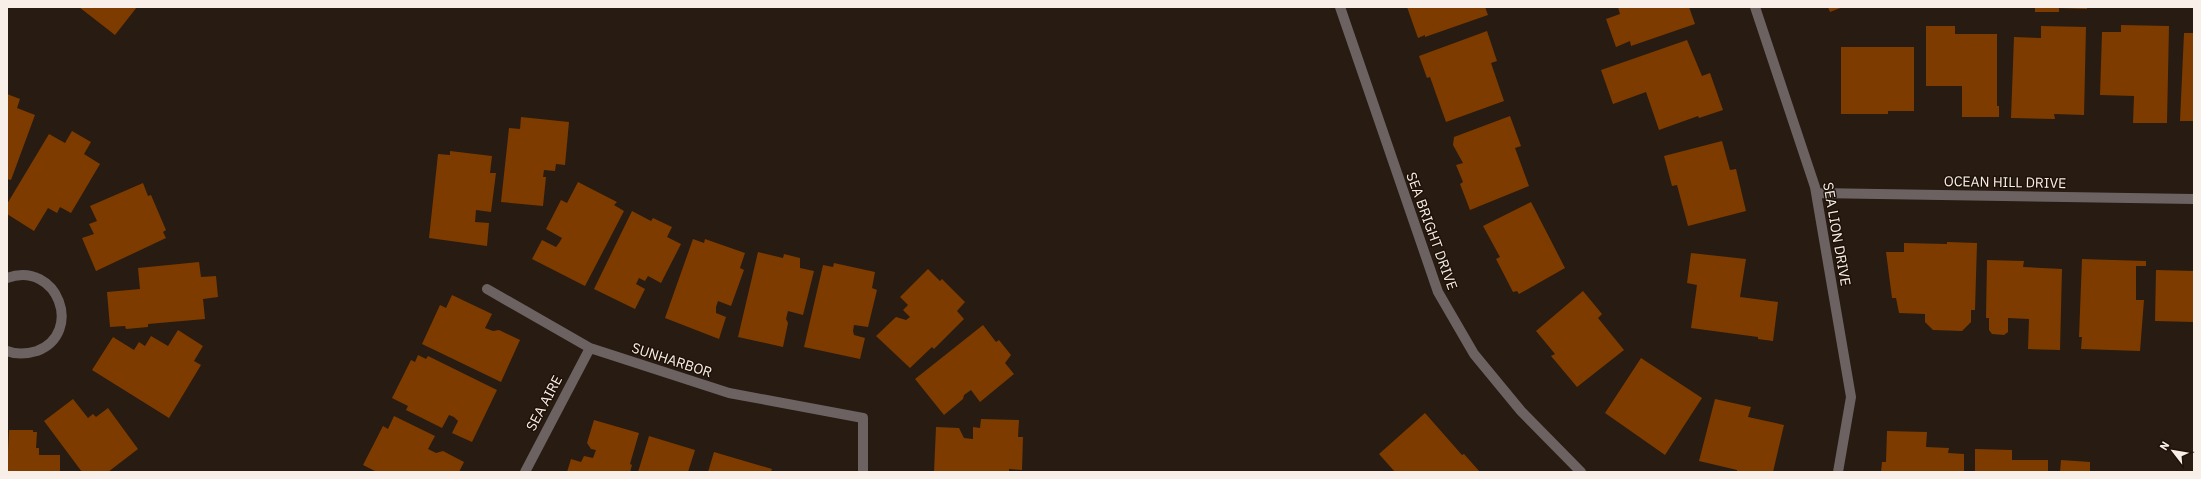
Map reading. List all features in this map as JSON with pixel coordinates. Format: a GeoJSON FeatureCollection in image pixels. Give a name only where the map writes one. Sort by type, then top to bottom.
{"type":"FeatureCollection","features":[{"type":"Feature","properties":{"kind":"street","name":"SEA BRIGHT DRIVE"},"geometry":{"type":"LineString","coordinates":[[1340,7],[1438,292],[1474,354],[1521,411],[1581,472]]}},
{"type":"Feature","properties":{"kind":"street","name":"SEA LION DRIVE"},"geometry":{"type":"LineString","coordinates":[[1755,7],[1816,193],[1851,397],[1838,472]]}},
{"type":"Feature","properties":{"kind":"street","name":"OCEAN HILL DRIVE"},"geometry":{"type":"LineString","coordinates":[[1816,193],[2194,199]]}},
{"type":"Feature","properties":{"kind":"street"},"geometry":{"type":"LineString","coordinates":[[7,278],[16,275],[31,275],[46,282],[56,293],[61,308],[61,324],[54,338],[42,348],[28,354],[12,353],[7,351]]}},
{"type":"Feature","properties":{"kind":"street","name":"SUNHARBOR"},"geometry":{"type":"LineString","coordinates":[[487,289],[590,348],[729,393],[863,418],[863,472]]}},
{"type":"Feature","properties":{"kind":"street","name":"SEA AIRE"},"geometry":{"type":"LineString","coordinates":[[525,472],[590,348]]}},
{"type":"Feature","properties":{"kind":"building"},"geometry":{"type":"Polygon","coordinates":[[[79,7],[137,7],[115,35],[79,7]]]}},
{"type":"Feature","properties":{"kind":"building"},"geometry":{"type":"Polygon","coordinates":[[[1407,7],[1485,7],[1488,15],[1425,37],[1425,35],[1418,38],[1407,7]]]}},
{"type":"Feature","properties":{"kind":"building"},"geometry":{"type":"Polygon","coordinates":[[[1618,7],[1689,7],[1695,24],[1631,46],[1630,41],[1616,47],[1606,19],[1620,14],[1618,7]]]}},
{"type":"Feature","properties":{"kind":"building"},"geometry":{"type":"Polygon","coordinates":[[[1828,7],[1843,7],[1830,12],[1828,7]]]}},
{"type":"Feature","properties":{"kind":"building"},"geometry":{"type":"Polygon","coordinates":[[[2035,7],[2087,7],[2087,9],[2059,8],[2059,12],[2035,12],[2035,7]]]}},
{"type":"Feature","properties":{"kind":"building"},"geometry":{"type":"Polygon","coordinates":[[[2121,25],[2169,26],[2167,123],[2133,123],[2134,96],[2100,95],[2102,32],[2121,32],[2121,25]]]}},
{"type":"Feature","properties":{"kind":"building"},"geometry":{"type":"Polygon","coordinates":[[[1926,26],[1955,26],[1955,34],[1997,34],[1997,106],[1999,106],[1999,117],[1962,117],[1962,86],[1926,86],[1926,26]]]}},
{"type":"Feature","properties":{"kind":"building"},"geometry":{"type":"Polygon","coordinates":[[[2041,26],[2086,27],[2084,115],[2054,114],[2055,119],[2011,118],[2014,37],[2041,38],[2041,26]]]}},
{"type":"Feature","properties":{"kind":"building"},"geometry":{"type":"Polygon","coordinates":[[[1487,31],[1497,61],[1491,63],[1504,101],[1446,122],[1430,77],[1427,78],[1419,56],[1487,31]]]}},
{"type":"Feature","properties":{"kind":"building"},"geometry":{"type":"Polygon","coordinates":[[[2184,33],[2194,33],[2194,121],[2180,121],[2184,33]]]}},
{"type":"Feature","properties":{"kind":"building"},"geometry":{"type":"Polygon","coordinates":[[[1687,40],[1702,76],[1710,73],[1723,110],[1699,118],[1698,116],[1659,130],[1646,92],[1613,104],[1601,70],[1687,40]]]}},
{"type":"Feature","properties":{"kind":"building"},"geometry":{"type":"Polygon","coordinates":[[[1841,47],[1914,47],[1914,111],[1888,111],[1888,114],[1841,114],[1841,47]]]}},
{"type":"Feature","properties":{"kind":"building"},"geometry":{"type":"Polygon","coordinates":[[[7,94],[20,99],[17,108],[35,115],[11,180],[7,179],[7,94]]]}},
{"type":"Feature","properties":{"kind":"building"},"geometry":{"type":"Polygon","coordinates":[[[1510,116],[1521,146],[1515,148],[1529,186],[1470,210],[1460,184],[1463,182],[1456,165],[1463,163],[1453,145],[1454,137],[1510,116]]]}},
{"type":"Feature","properties":{"kind":"building"},"geometry":{"type":"Polygon","coordinates":[[[521,117],[569,122],[565,165],[556,164],[555,171],[544,170],[543,177],[546,177],[543,206],[501,202],[509,128],[520,129],[521,117]]]}},
{"type":"Feature","properties":{"kind":"building"},"geometry":{"type":"Polygon","coordinates":[[[72,131],[91,142],[84,154],[100,164],[71,213],[60,207],[57,213],[48,208],[34,231],[7,214],[7,204],[49,134],[65,143],[72,131]]]}},
{"type":"Feature","properties":{"kind":"building"},"geometry":{"type":"Polygon","coordinates":[[[1722,141],[1730,170],[1736,169],[1746,211],[1688,226],[1677,185],[1672,186],[1664,156],[1722,141]]]}},
{"type":"Feature","properties":{"kind":"building"},"geometry":{"type":"Polygon","coordinates":[[[450,151],[492,156],[490,173],[496,173],[491,212],[476,210],[475,222],[489,223],[487,246],[429,238],[438,154],[450,155],[450,151]]]}},
{"type":"Feature","properties":{"kind":"building"},"geometry":{"type":"Polygon","coordinates":[[[578,182],[617,202],[614,205],[624,211],[585,286],[532,259],[542,240],[556,247],[562,238],[546,229],[561,200],[567,203],[578,182]]]}},
{"type":"Feature","properties":{"kind":"building"},"geometry":{"type":"Polygon","coordinates":[[[143,183],[148,196],[151,195],[166,230],[163,232],[166,238],[96,271],[82,238],[94,234],[89,224],[97,221],[90,206],[143,183]]]}},
{"type":"Feature","properties":{"kind":"building"},"geometry":{"type":"Polygon","coordinates":[[[1531,202],[1565,268],[1519,294],[1517,291],[1513,292],[1496,259],[1500,257],[1483,226],[1531,202]]]}},
{"type":"Feature","properties":{"kind":"building"},"geometry":{"type":"Polygon","coordinates":[[[632,211],[651,221],[653,218],[672,227],[667,237],[681,244],[661,283],[648,276],[645,281],[639,278],[636,284],[645,289],[635,309],[594,289],[632,211]]]}},
{"type":"Feature","properties":{"kind":"building"},"geometry":{"type":"Polygon","coordinates":[[[693,239],[704,243],[705,239],[745,253],[740,268],[744,270],[731,306],[718,301],[716,307],[716,313],[726,317],[719,339],[665,318],[693,239]]]}},
{"type":"Feature","properties":{"kind":"building"},"geometry":{"type":"Polygon","coordinates":[[[1947,242],[1977,243],[1975,310],[1971,310],[1971,322],[1962,331],[1933,330],[1925,322],[1925,314],[1899,313],[1896,298],[1892,298],[1886,252],[1904,252],[1904,243],[1947,244],[1947,242]]]}},
{"type":"Feature","properties":{"kind":"building"},"geometry":{"type":"Polygon","coordinates":[[[758,252],[783,258],[784,254],[800,258],[800,268],[814,271],[803,315],[788,311],[786,319],[788,323],[783,347],[738,337],[758,252]]]}},
{"type":"Feature","properties":{"kind":"building"},"geometry":{"type":"Polygon","coordinates":[[[1691,253],[1746,259],[1740,297],[1778,302],[1773,341],[1758,339],[1758,337],[1691,328],[1697,285],[1687,283],[1691,253]]]}},
{"type":"Feature","properties":{"kind":"building"},"geometry":{"type":"Polygon","coordinates":[[[2082,259],[2146,261],[2146,266],[2136,266],[2136,300],[2144,300],[2140,351],[2081,349],[2082,337],[2079,337],[2082,259]]]}},
{"type":"Feature","properties":{"kind":"building"},"geometry":{"type":"Polygon","coordinates":[[[1987,260],[2024,261],[2023,267],[2062,269],[2060,350],[2028,349],[2029,319],[2008,318],[2008,332],[2004,335],[1992,334],[1989,330],[1989,318],[1986,318],[1987,260]]]}},
{"type":"Feature","properties":{"kind":"building"},"geometry":{"type":"Polygon","coordinates":[[[199,262],[201,277],[216,276],[218,297],[203,299],[205,319],[148,324],[148,327],[126,329],[125,326],[110,327],[107,292],[140,289],[138,268],[199,262]]]}},
{"type":"Feature","properties":{"kind":"building"},"geometry":{"type":"Polygon","coordinates":[[[834,263],[875,272],[872,288],[877,290],[868,327],[854,325],[854,335],[865,338],[860,359],[804,347],[823,265],[833,267],[834,263]]]}},
{"type":"Feature","properties":{"kind":"building"},"geometry":{"type":"Polygon","coordinates":[[[928,269],[940,281],[942,279],[965,302],[957,311],[964,319],[934,349],[932,347],[910,368],[876,336],[896,317],[906,320],[910,317],[903,310],[908,305],[900,297],[928,269]]]}},
{"type":"Feature","properties":{"kind":"building"},"geometry":{"type":"Polygon","coordinates":[[[2156,270],[2194,271],[2194,322],[2155,321],[2156,270]]]}},
{"type":"Feature","properties":{"kind":"building"},"geometry":{"type":"Polygon","coordinates":[[[1583,291],[1602,314],[1598,318],[1624,350],[1577,387],[1551,356],[1555,354],[1536,331],[1583,291]]]}},
{"type":"Feature","properties":{"kind":"building"},"geometry":{"type":"Polygon","coordinates":[[[452,295],[492,314],[485,328],[493,331],[499,330],[520,340],[501,382],[422,344],[440,305],[446,308],[452,295]]]}},
{"type":"Feature","properties":{"kind":"building"},"geometry":{"type":"Polygon","coordinates":[[[983,325],[996,342],[999,340],[1011,355],[1005,363],[1014,374],[980,402],[971,390],[944,415],[915,379],[983,325]]]}},
{"type":"Feature","properties":{"kind":"building"},"geometry":{"type":"Polygon","coordinates":[[[178,330],[203,346],[194,361],[201,365],[169,418],[92,370],[113,337],[134,350],[139,342],[145,346],[151,336],[168,346],[178,330]]]}},
{"type":"Feature","properties":{"kind":"building"},"geometry":{"type":"Polygon","coordinates":[[[418,355],[426,359],[428,356],[497,390],[472,442],[452,433],[458,421],[454,417],[449,415],[442,428],[406,410],[408,406],[392,398],[411,360],[415,362],[418,355]]]}},
{"type":"Feature","properties":{"kind":"building"},"geometry":{"type":"Polygon","coordinates":[[[1641,358],[1702,398],[1665,455],[1605,413],[1641,358]]]}},
{"type":"Feature","properties":{"kind":"building"},"geometry":{"type":"Polygon","coordinates":[[[73,399],[88,418],[93,414],[96,417],[108,408],[138,449],[108,472],[82,472],[44,421],[73,399]]]}},
{"type":"Feature","properties":{"kind":"building"},"geometry":{"type":"Polygon","coordinates":[[[1715,399],[1751,407],[1748,417],[1784,425],[1773,472],[1737,472],[1737,470],[1699,461],[1715,399]]]}},
{"type":"Feature","properties":{"kind":"building"},"geometry":{"type":"Polygon","coordinates":[[[1425,413],[1462,455],[1464,454],[1480,472],[1395,472],[1379,454],[1425,413]]]}},
{"type":"Feature","properties":{"kind":"building"},"geometry":{"type":"Polygon","coordinates":[[[394,416],[435,436],[428,449],[436,453],[443,451],[464,462],[459,472],[377,472],[363,465],[383,426],[388,429],[394,416]]]}},
{"type":"Feature","properties":{"kind":"building"},"geometry":{"type":"Polygon","coordinates":[[[981,419],[1019,420],[1018,437],[1023,437],[1022,470],[1009,469],[1009,472],[934,472],[936,427],[959,428],[964,438],[973,439],[973,427],[980,428],[981,419]]]}},
{"type":"Feature","properties":{"kind":"building"},"geometry":{"type":"Polygon","coordinates":[[[594,420],[639,433],[630,464],[632,465],[630,472],[567,472],[571,459],[581,462],[584,456],[593,458],[596,450],[591,449],[587,443],[594,420]]]}},
{"type":"Feature","properties":{"kind":"building"},"geometry":{"type":"Polygon","coordinates":[[[9,430],[33,430],[33,432],[37,432],[36,448],[39,448],[39,455],[60,455],[60,472],[7,472],[9,430]]]}},
{"type":"Feature","properties":{"kind":"building"},"geometry":{"type":"Polygon","coordinates":[[[1887,431],[1927,432],[1926,447],[1949,448],[1948,453],[1964,454],[1964,472],[1881,472],[1882,462],[1886,462],[1887,431]]]}},
{"type":"Feature","properties":{"kind":"building"},"geometry":{"type":"Polygon","coordinates":[[[649,436],[695,450],[688,472],[638,472],[649,436]]]}},
{"type":"Feature","properties":{"kind":"building"},"geometry":{"type":"Polygon","coordinates":[[[1975,449],[2012,450],[2012,460],[2048,460],[2048,472],[1975,472],[1975,449]]]}},
{"type":"Feature","properties":{"kind":"building"},"geometry":{"type":"Polygon","coordinates":[[[714,452],[772,469],[771,472],[708,472],[714,452]]]}},
{"type":"Feature","properties":{"kind":"building"},"geometry":{"type":"Polygon","coordinates":[[[2061,460],[2090,462],[2090,472],[2060,472],[2061,460]]]}}]}
